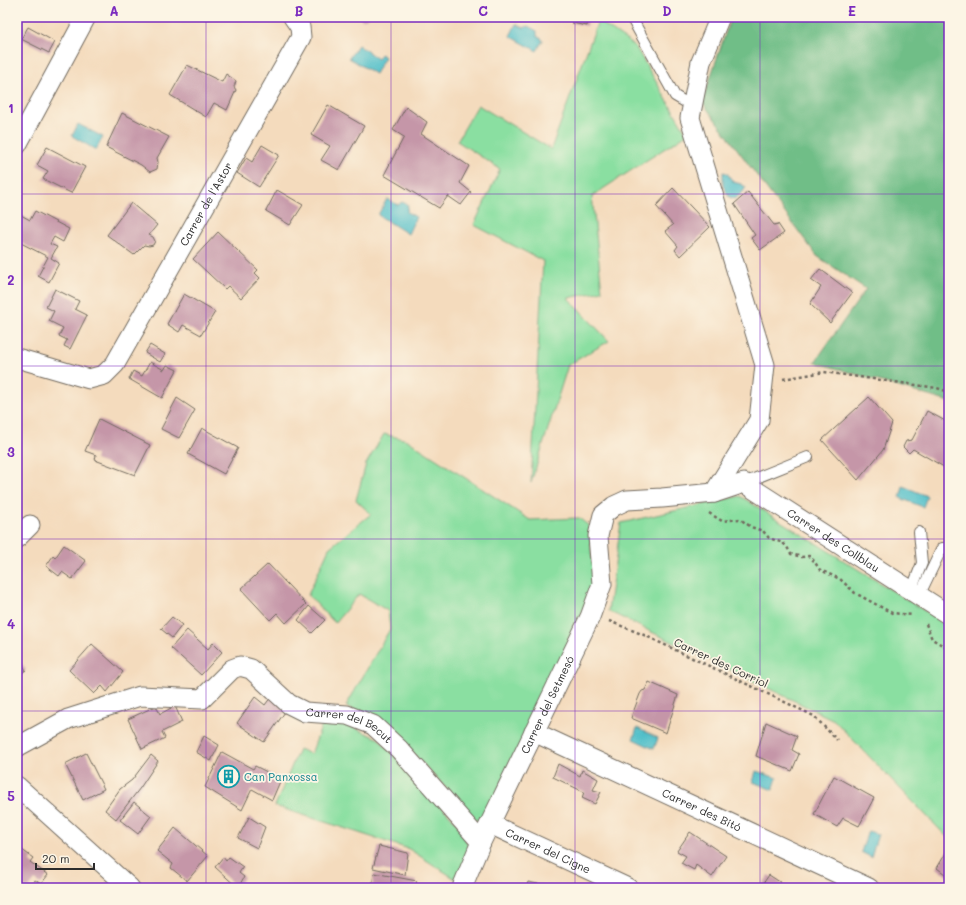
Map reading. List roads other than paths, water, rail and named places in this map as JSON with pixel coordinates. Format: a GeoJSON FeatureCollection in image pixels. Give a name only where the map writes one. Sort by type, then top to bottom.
{"type":"FeatureCollection","features":[{"type":"Feature","properties":{"kind":"street"},"geometry":{"type":"LineString","coordinates":[[17,145],[86,17]]}},
{"type":"Feature","properties":{"kind":"street","name":"Carrer de l'Astor"},"geometry":{"type":"LineString","coordinates":[[17,358],[89,379],[104,375],[115,364],[301,37],[300,27],[293,17]]}},
{"type":"Feature","properties":{"kind":"street"},"geometry":{"type":"LineString","coordinates":[[706,494],[759,420],[765,365],[690,118],[701,62],[720,17]]}},
{"type":"Feature","properties":{"kind":"street"},"geometry":{"type":"LineString","coordinates":[[706,494],[744,483]]}},
{"type":"Feature","properties":{"kind":"street","name":"Carrer des Collblau"},"geometry":{"type":"LineString","coordinates":[[744,483],[949,615]]}},
{"type":"Feature","properties":{"kind":"street","name":"Carrer del Setmesó"},"geometry":{"type":"LineString","coordinates":[[463,888],[481,842],[590,617],[602,584],[598,536],[603,515],[614,506],[627,500],[706,494]]}},
{"type":"Feature","properties":{"kind":"street","name":"Carrer del Becut"},"geometry":{"type":"LineString","coordinates":[[17,747],[68,719],[140,696],[202,700],[232,669],[240,666],[251,669],[289,704],[305,712],[347,715],[373,725],[399,749],[481,842]]}},
{"type":"Feature","properties":{"kind":"street","name":"Carrer des Bitó"},"geometry":{"type":"LineString","coordinates":[[534,732],[869,888]]}},
{"type":"Feature","properties":{"kind":"street"},"geometry":{"type":"LineString","coordinates":[[17,786],[130,888]]}},
{"type":"Feature","properties":{"kind":"street","name":"Carrer del Cigne"},"geometry":{"type":"LineString","coordinates":[[490,824],[628,888]]}},
{"type":"Feature","properties":{"kind":"lane"},"geometry":{"type":"LineString","coordinates":[[631,17],[675,96],[692,106]]}},
{"type":"Feature","properties":{"kind":"lane"},"geometry":{"type":"LineString","coordinates":[[744,483],[808,457]]}},
{"type":"Feature","properties":{"kind":"lane"},"geometry":{"type":"LineString","coordinates":[[915,593],[922,563],[919,532]]}},
{"type":"Feature","properties":{"kind":"lane"},"geometry":{"type":"LineString","coordinates":[[915,593],[942,548],[949,548]]}},
{"type":"Feature","properties":{"kind":"water"},"geometry":{"type":"Polygon","coordinates":[[[17,17],[22,17],[23,32],[17,36],[17,17]]]}},
{"type":"Feature","properties":{"kind":"water"},"geometry":{"type":"Polygon","coordinates":[[[516,24],[524,28],[528,26],[537,31],[537,36],[543,40],[537,51],[510,36],[516,24]]]}},
{"type":"Feature","properties":{"kind":"water"},"geometry":{"type":"Polygon","coordinates":[[[358,45],[378,59],[381,54],[385,57],[375,74],[349,58],[358,45]]]}},
{"type":"Feature","properties":{"kind":"water"},"geometry":{"type":"Polygon","coordinates":[[[78,124],[103,137],[96,150],[72,136],[78,124]]]}},
{"type":"Feature","properties":{"kind":"water"},"geometry":{"type":"Polygon","coordinates":[[[723,172],[727,173],[733,182],[746,187],[735,199],[729,197],[723,186],[723,172]]]}},
{"type":"Feature","properties":{"kind":"water"},"geometry":{"type":"Polygon","coordinates":[[[387,199],[398,205],[402,202],[408,205],[407,212],[416,217],[408,234],[378,215],[387,199]]]}},
{"type":"Feature","properties":{"kind":"water"},"geometry":{"type":"Polygon","coordinates":[[[903,486],[927,496],[923,507],[900,498],[903,486]]]}},
{"type":"Feature","properties":{"kind":"water"},"geometry":{"type":"Polygon","coordinates":[[[637,728],[658,738],[654,749],[633,739],[637,728]]]}},
{"type":"Feature","properties":{"kind":"water"},"geometry":{"type":"Polygon","coordinates":[[[756,771],[777,778],[773,790],[753,782],[756,771]]]}},
{"type":"Feature","properties":{"kind":"water"},"geometry":{"type":"Polygon","coordinates":[[[868,831],[878,834],[871,857],[861,852],[868,831]]]}},
{"type":"Feature","properties":{"kind":"place","name":"Can Panxossa"},"geometry":{"type":"Point","coordinates":[229,777]}}]}
